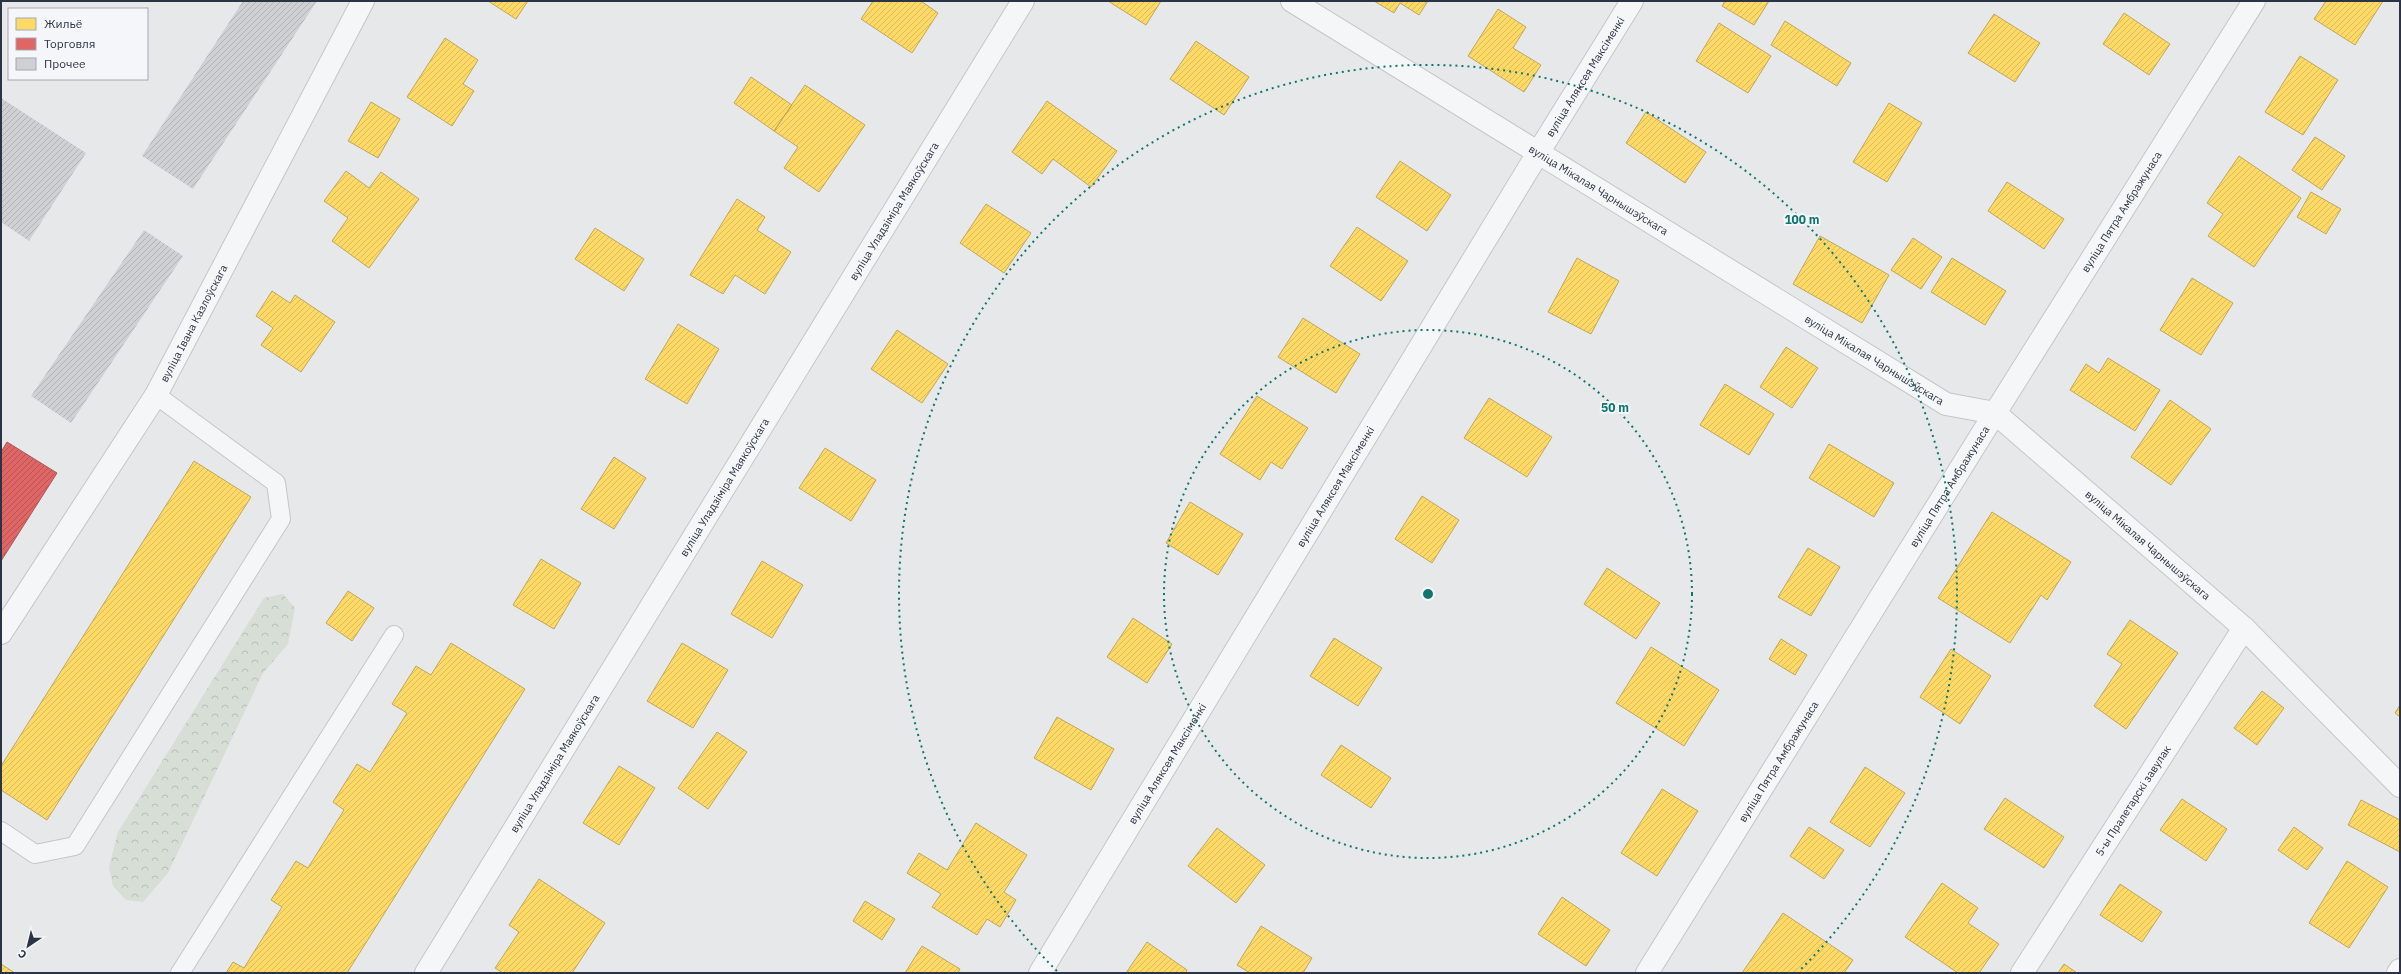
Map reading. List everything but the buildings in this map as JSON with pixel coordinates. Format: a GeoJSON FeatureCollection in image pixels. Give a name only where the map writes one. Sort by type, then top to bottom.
{"type":"FeatureCollection","features":[{"type":"Feature","properties":{"kind":"street","name":"вуліца Івана Казлоўскага"},"geometry":{"type":"LineString","coordinates":[[1,633],[156,395],[363,1]]}},
{"type":"Feature","properties":{"kind":"street","name":"вуліца Уладзіміра Маякоўскага"},"geometry":{"type":"LineString","coordinates":[[426,973],[1023,1]]}},
{"type":"Feature","properties":{"kind":"street","name":"вуліца Мікалая Чарнышэўскага"},"geometry":{"type":"LineString","coordinates":[[1292,1],[1946,404],[1995,413],[2244,628],[2400,786]]}},
{"type":"Feature","properties":{"kind":"street","name":"вуліца Аляксея Максіменкі"},"geometry":{"type":"LineString","coordinates":[[1040,973],[1538,153],[1632,1]]}},
{"type":"Feature","properties":{"kind":"street","name":"вуліца Пятра Амбражунаса"},"geometry":{"type":"LineString","coordinates":[[1648,973],[1995,413],[2254,1]]}},
{"type":"Feature","properties":{"kind":"street","name":"5-ы Пралетарскі завулак"},"geometry":{"type":"LineString","coordinates":[[2022,973],[2244,628]]}},
{"type":"Feature","properties":{"kind":"lane"},"geometry":{"type":"LineString","coordinates":[[1,831],[35,854],[75,846],[281,519],[276,483],[156,395]]}},
{"type":"Feature","properties":{"kind":"lane"},"geometry":{"type":"LineString","coordinates":[[180,973],[394,635]]}},
{"type":"Feature","properties":{"kind":"green space"},"geometry":{"type":"Polygon","coordinates":[[[283,594],[295,608],[288,644],[263,673],[168,873],[143,902],[126,900],[113,886],[109,867],[118,832],[264,598],[283,594]]]}}]}
